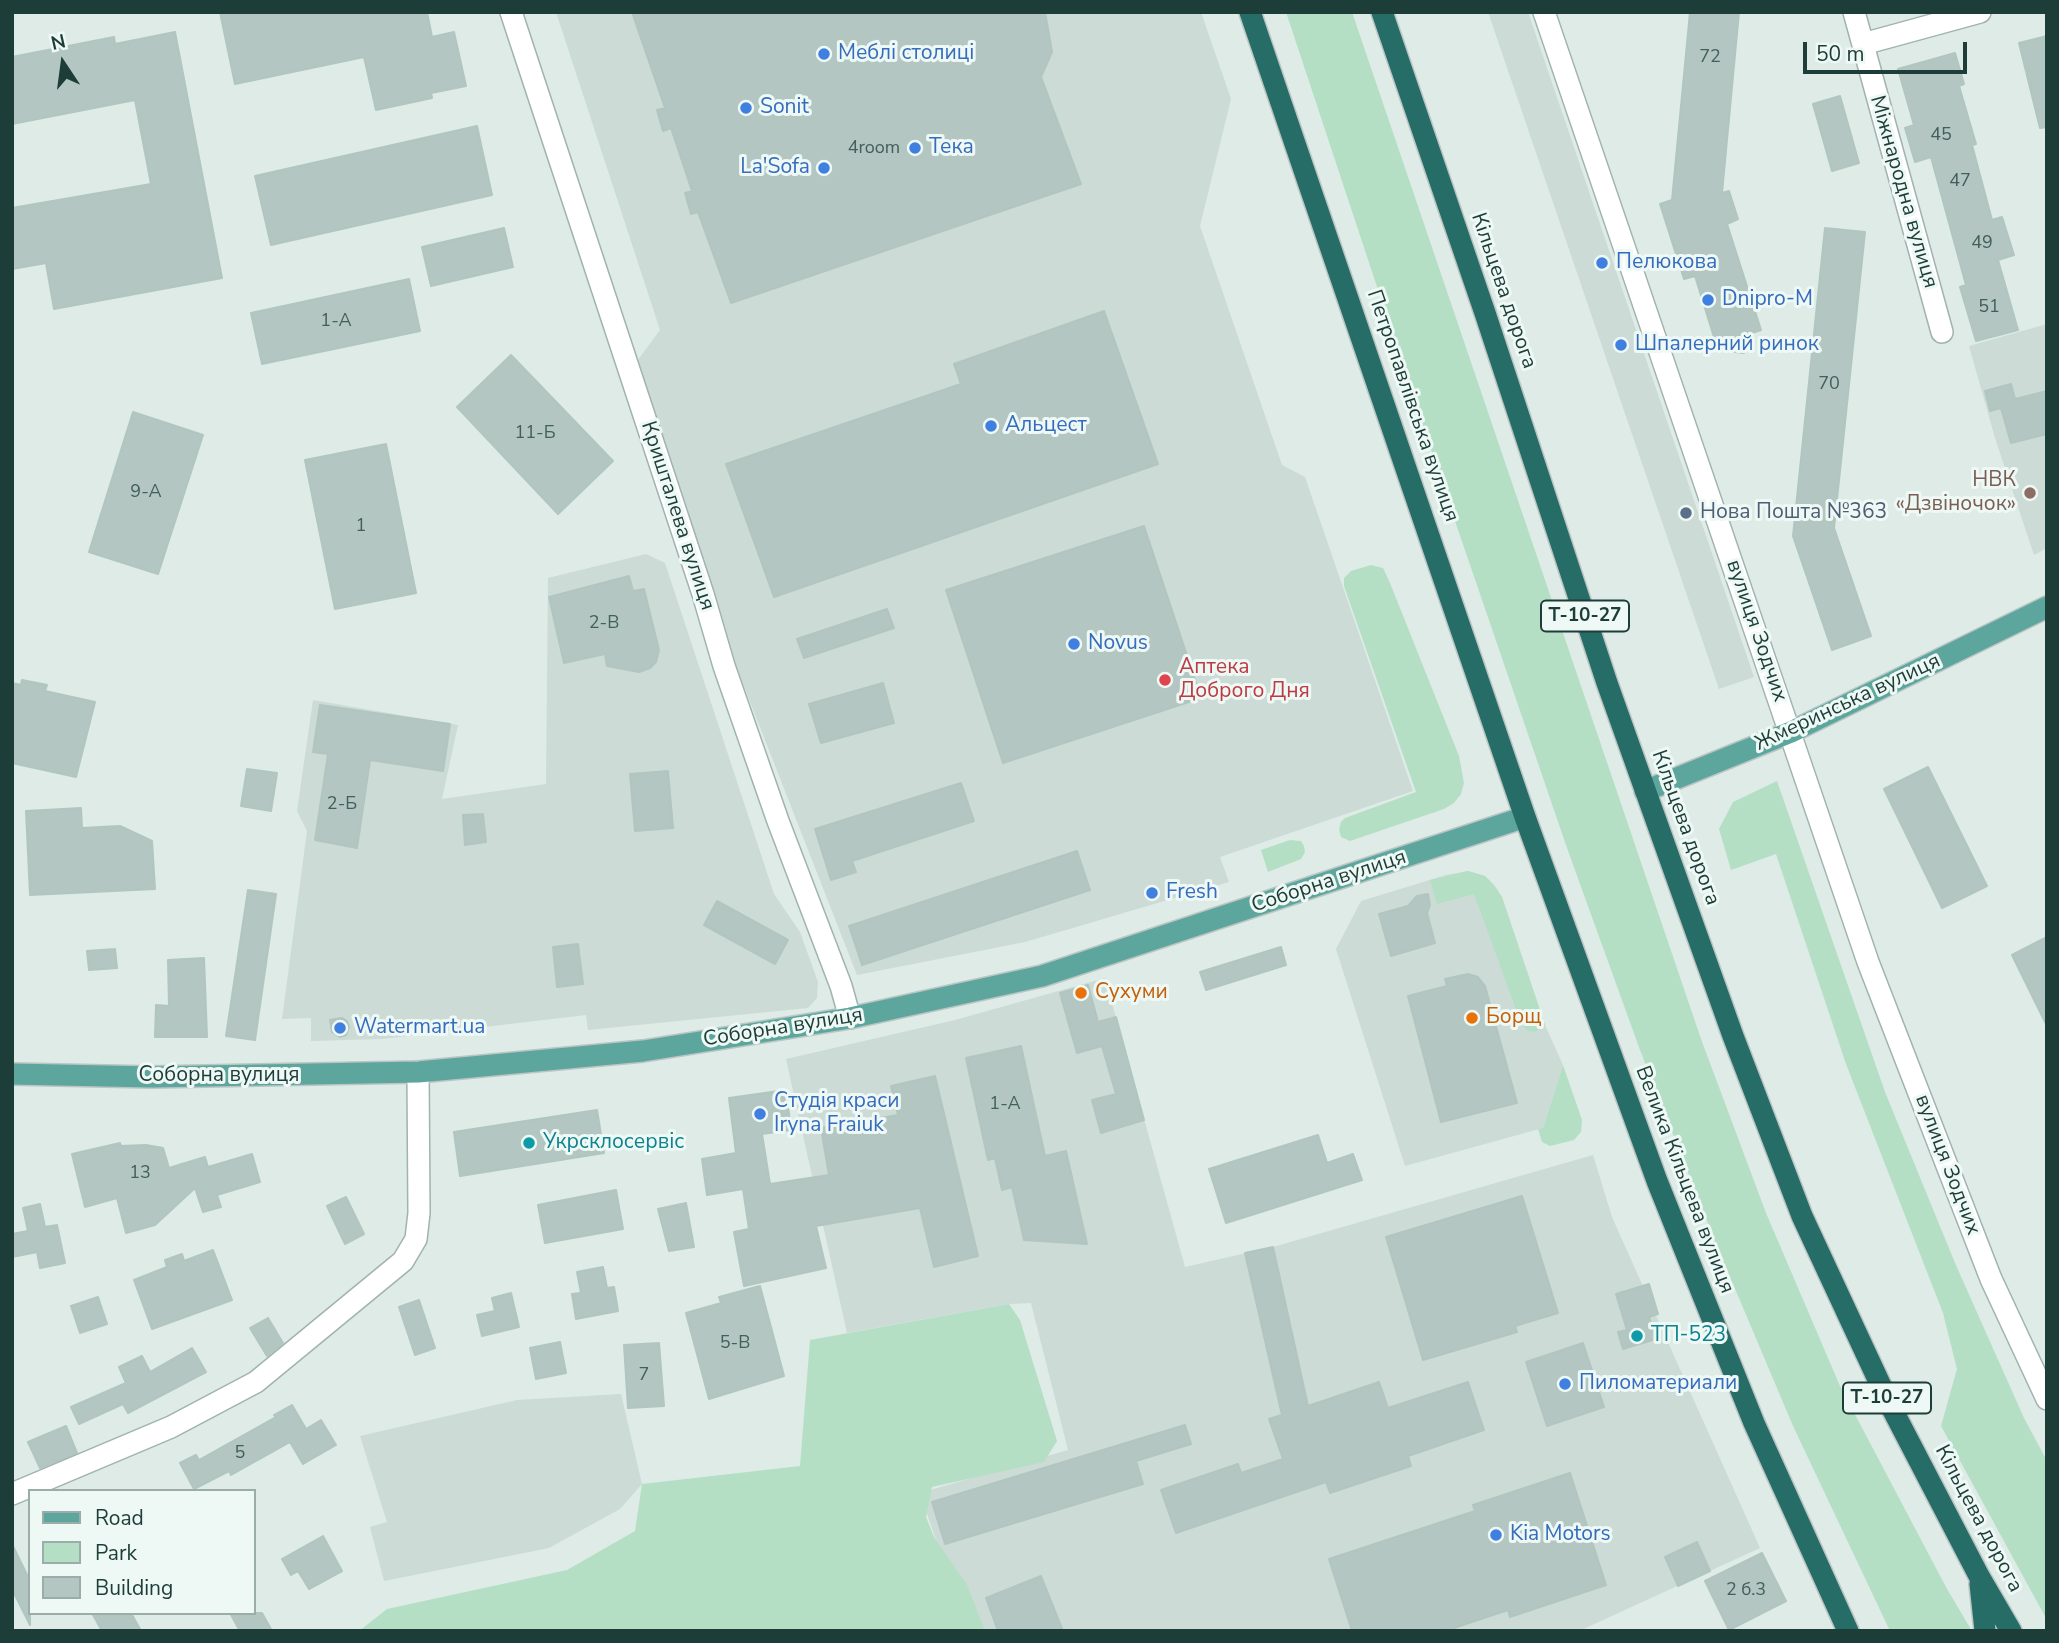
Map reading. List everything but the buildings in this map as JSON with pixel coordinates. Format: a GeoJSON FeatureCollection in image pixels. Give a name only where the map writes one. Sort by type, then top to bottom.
{"type":"FeatureCollection","features":[{"type":"Feature","properties":{"kind":"highway","name":"Петропавлівська вулиця"},"geometry":{"type":"LineString","coordinates":[[1250,12],[1525,817]]}},
{"type":"Feature","properties":{"kind":"highway","name":"Кільцева дорога"},"geometry":{"type":"LineString","coordinates":[[1382,12],[1646,791],[1733,1036],[1802,1216],[1888,1401],[1979,1576],[2011,1631]]}},
{"type":"Feature","properties":{"kind":"highway","name":"Велика Кільцева вулиця"},"geometry":{"type":"LineString","coordinates":[[1525,817],[1706,1307],[1754,1423],[1849,1631]]}},
{"type":"Feature","properties":{"kind":"highway"},"geometry":{"type":"LineString","coordinates":[[1979,1576],[1984,1631]]}},
{"type":"Feature","properties":{"kind":"main road","name":"Жмеринська вулиця"},"geometry":{"type":"LineString","coordinates":[[1646,791],[1791,732],[2047,607]]}},
{"type":"Feature","properties":{"kind":"main road","name":"Соборна вулиця"},"geometry":{"type":"LineString","coordinates":[[12,1074],[152,1077],[418,1072],[611,1055],[850,1018],[1042,976],[1525,817]]}},
{"type":"Feature","properties":{"kind":"street","name":"Кришталева вулиця"},"geometry":{"type":"LineString","coordinates":[[511,12],[699,582],[724,666],[778,821],[841,986],[850,1018]]}},
{"type":"Feature","properties":{"kind":"street","name":"вулиця Зодчих"},"geometry":{"type":"LineString","coordinates":[[1544,12],[1868,962],[1991,1279],[2047,1399]]}},
{"type":"Feature","properties":{"kind":"street","name":"Міжнародна вулиця"},"geometry":{"type":"LineString","coordinates":[[1854,12],[1942,332]]}},
{"type":"Feature","properties":{"kind":"street"},"geometry":{"type":"LineString","coordinates":[[1863,44],[1980,12]]}},
{"type":"Feature","properties":{"kind":"street"},"geometry":{"type":"LineString","coordinates":[[12,1494],[172,1427],[256,1382],[403,1261],[416,1240],[419,1213],[418,1072]]}},
{"type":"Feature","properties":{"kind":"shaded area"},"geometry":{"type":"Polygon","coordinates":[[[556,12],[1201,12],[1231,99],[1200,226],[1282,465],[1305,477],[1413,791],[1220,857],[1229,882],[1025,942],[857,975],[736,666],[638,360],[660,330],[556,12]]]}},
{"type":"Feature","properties":{"kind":"shaded area","name":"Шпалерний ринок"},"geometry":{"type":"Polygon","coordinates":[[[1488,12],[1528,12],[1754,677],[1719,689],[1488,12]]]}},
{"type":"Feature","properties":{"kind":"shaded area","name":"НВК «Дзвіночок»"},"geometry":{"type":"Polygon","coordinates":[[[2047,324],[2047,548],[2034,555],[1995,438],[1969,346],[2047,324]]]}},
{"type":"Feature","properties":{"kind":"shaded area"},"geometry":{"type":"Polygon","coordinates":[[[646,554],[665,563],[774,894],[800,932],[818,982],[817,998],[808,1008],[588,1030],[586,1015],[382,1039],[311,1041],[311,1018],[282,1019],[307,831],[297,811],[313,700],[458,725],[442,799],[546,784],[548,578],[646,554]]]}},
{"type":"Feature","properties":{"kind":"shaded area"},"geometry":{"type":"Polygon","coordinates":[[[1468,871],[1485,876],[1502,897],[1545,1025],[1563,1065],[1543,1128],[1405,1166],[1336,949],[1361,901],[1468,871]]]}},
{"type":"Feature","properties":{"kind":"shaded area"},"geometry":{"type":"Polygon","coordinates":[[[1105,978],[1185,1267],[1273,1247],[1593,1155],[1612,1217],[1760,1548],[1579,1631],[967,1631],[920,1493],[1068,1450],[1031,1303],[1009,1304],[847,1333],[786,1059],[955,1020],[1105,978]]]}},
{"type":"Feature","properties":{"kind":"shaded area"},"geometry":{"type":"Polygon","coordinates":[[[621,1394],[642,1484],[620,1509],[549,1548],[384,1581],[370,1527],[387,1522],[360,1436],[517,1400],[621,1394]]]}},
{"type":"Feature","properties":{"kind":"green space"},"geometry":{"type":"Polygon","coordinates":[[[1286,12],[1352,12],[1701,1039],[1766,1213],[1840,1386],[1972,1631],[1890,1631],[1793,1426],[1714,1239],[1640,1050],[1567,848],[1442,483],[1286,12]]]}},
{"type":"Feature","properties":{"kind":"green space"},"geometry":{"type":"Polygon","coordinates":[[[1371,565],[1383,568],[1390,583],[1459,756],[1464,783],[1461,794],[1454,803],[1444,809],[1350,841],[1341,837],[1339,829],[1345,818],[1416,792],[1344,586],[1344,578],[1351,571],[1371,565]]]}},
{"type":"Feature","properties":{"kind":"green space"},"geometry":{"type":"Polygon","coordinates":[[[1777,781],[1885,1092],[1955,1263],[2024,1418],[2047,1461],[2047,1620],[1941,1426],[1957,1369],[1943,1313],[1846,1064],[1776,854],[1731,870],[1719,829],[1733,802],[1777,781]]]}},
{"type":"Feature","properties":{"kind":"green space"},"geometry":{"type":"Polygon","coordinates":[[[1290,840],[1301,841],[1304,846],[1305,852],[1301,859],[1268,872],[1261,850],[1290,840]]]}},
{"type":"Feature","properties":{"kind":"green space"},"geometry":{"type":"Polygon","coordinates":[[[1468,871],[1485,876],[1502,897],[1545,1025],[1535,1032],[1528,1031],[1521,1023],[1474,894],[1437,904],[1430,880],[1468,871]]]}},
{"type":"Feature","properties":{"kind":"green space"},"geometry":{"type":"Polygon","coordinates":[[[1563,1065],[1582,1120],[1581,1132],[1574,1140],[1550,1146],[1542,1142],[1538,1129],[1543,1128],[1563,1065]]]}},
{"type":"Feature","properties":{"kind":"green space"},"geometry":{"type":"Polygon","coordinates":[[[1009,1304],[1020,1320],[1057,1441],[1044,1462],[932,1487],[926,1517],[934,1537],[967,1585],[985,1631],[359,1631],[387,1609],[567,1570],[635,1531],[642,1484],[800,1466],[810,1340],[1009,1304]]]}},
{"type":"Feature","properties":{"kind":"place","name":"Меблі столиці"},"geometry":{"type":"Point","coordinates":[824,54]}},
{"type":"Feature","properties":{"kind":"place","name":"Sonit"},"geometry":{"type":"Point","coordinates":[746,108]}},
{"type":"Feature","properties":{"kind":"place","name":"Тека"},"geometry":{"type":"Point","coordinates":[915,148]}},
{"type":"Feature","properties":{"kind":"place","name":"La'Sofa"},"geometry":{"type":"Point","coordinates":[824,168]}},
{"type":"Feature","properties":{"kind":"place","name":"Пелюкова"},"geometry":{"type":"Point","coordinates":[1602,263]}},
{"type":"Feature","properties":{"kind":"place","name":"Dnipro-M"},"geometry":{"type":"Point","coordinates":[1708,300]}},
{"type":"Feature","properties":{"kind":"place","name":"Шпалерний ринок"},"geometry":{"type":"Point","coordinates":[1621,345]}},
{"type":"Feature","properties":{"kind":"place","name":"Альцест"},"geometry":{"type":"Point","coordinates":[991,426]}},
{"type":"Feature","properties":{"kind":"place","name":"НВК «Дзвіночок»"},"geometry":{"type":"Point","coordinates":[2030,493]}},
{"type":"Feature","properties":{"kind":"place","name":"Нова Пошта №363"},"geometry":{"type":"Point","coordinates":[1686,513]}},
{"type":"Feature","properties":{"kind":"place","name":"Novus"},"geometry":{"type":"Point","coordinates":[1074,644]}},
{"type":"Feature","properties":{"kind":"place","name":"Аптека Доброго Дня"},"geometry":{"type":"Point","coordinates":[1165,680]}},
{"type":"Feature","properties":{"kind":"place","name":"Fresh"},"geometry":{"type":"Point","coordinates":[1152,893]}},
{"type":"Feature","properties":{"kind":"place","name":"Сухуми"},"geometry":{"type":"Point","coordinates":[1081,993]}},
{"type":"Feature","properties":{"kind":"place","name":"Борщ"},"geometry":{"type":"Point","coordinates":[1472,1018]}},
{"type":"Feature","properties":{"kind":"place","name":"Watermart.ua"},"geometry":{"type":"Point","coordinates":[340,1028]}},
{"type":"Feature","properties":{"kind":"place","name":"Студія краси Iryna Fraiuk"},"geometry":{"type":"Point","coordinates":[760,1114]}},
{"type":"Feature","properties":{"kind":"place","name":"Укрсклосервіс"},"geometry":{"type":"Point","coordinates":[529,1143]}},
{"type":"Feature","properties":{"kind":"place","name":"ТП-523"},"geometry":{"type":"Point","coordinates":[1637,1336]}},
{"type":"Feature","properties":{"kind":"place","name":"Пиломатериали"},"geometry":{"type":"Point","coordinates":[1565,1384]}},
{"type":"Feature","properties":{"kind":"place","name":"Kia Motors"},"geometry":{"type":"Point","coordinates":[1496,1535]}}]}
